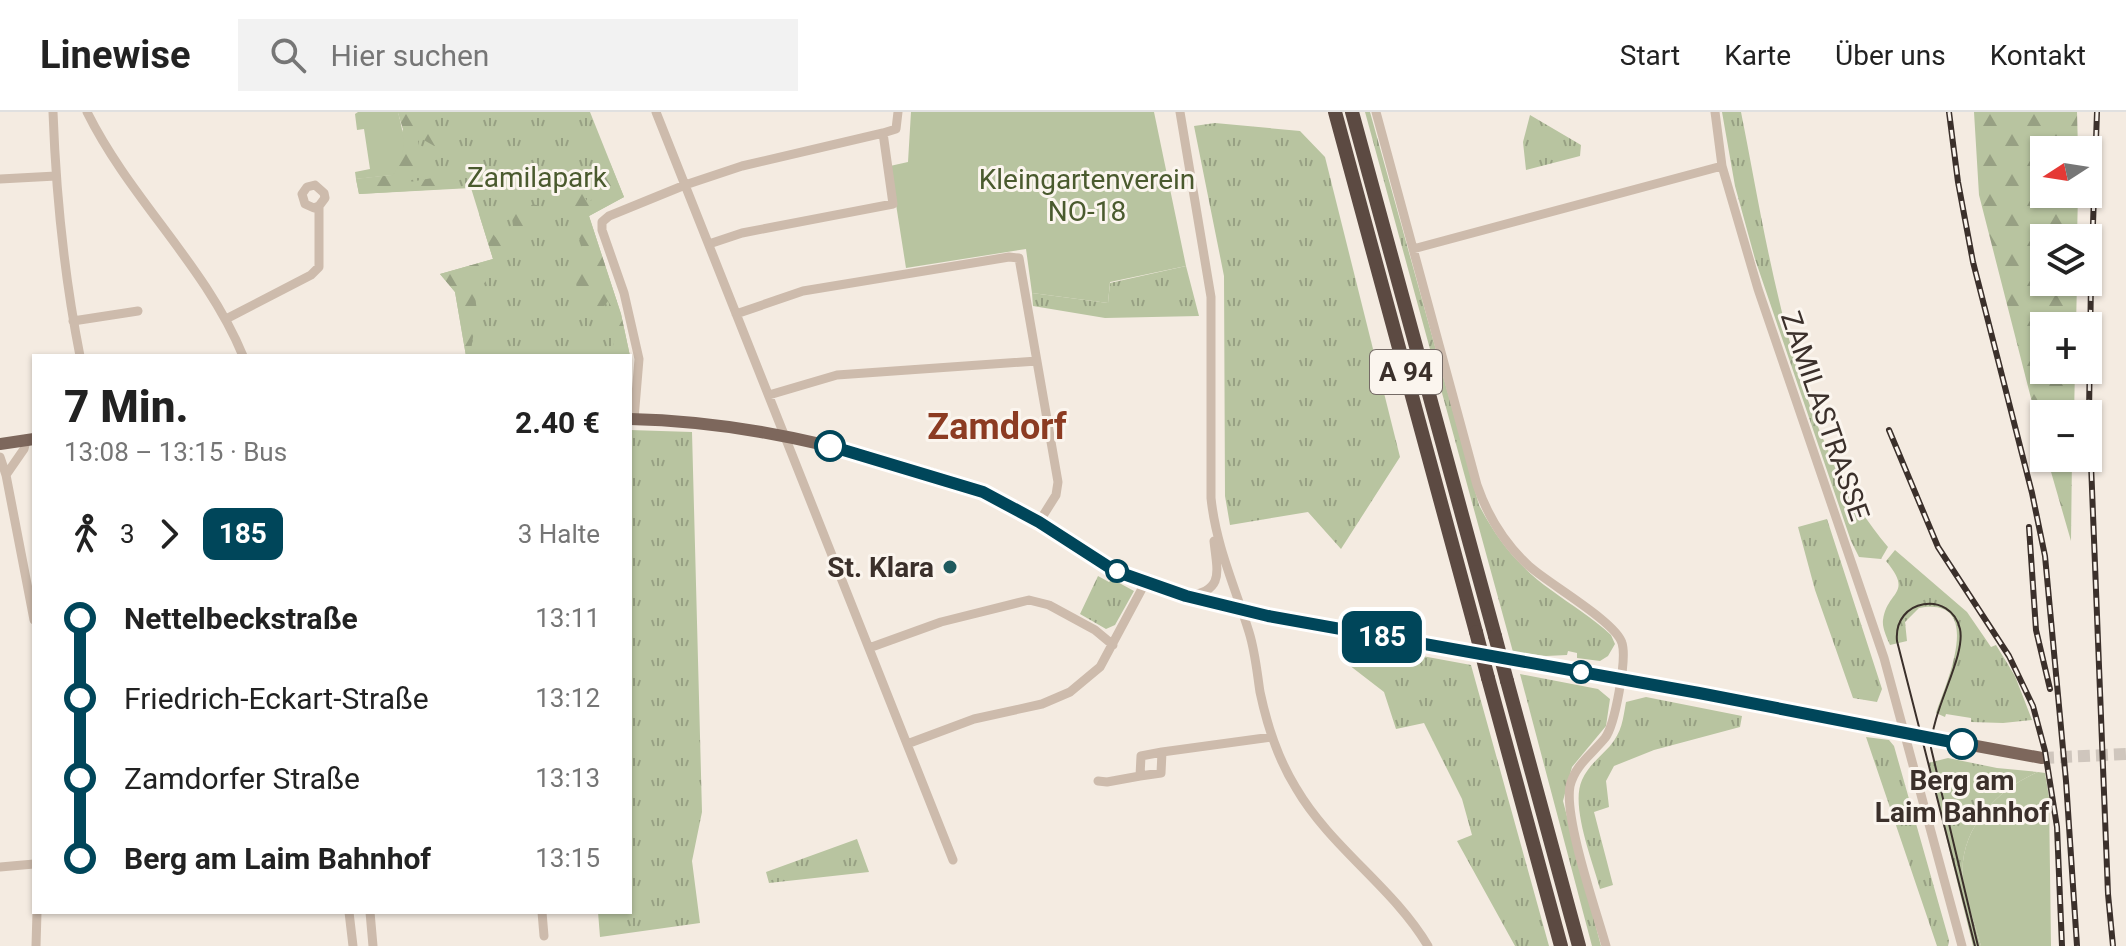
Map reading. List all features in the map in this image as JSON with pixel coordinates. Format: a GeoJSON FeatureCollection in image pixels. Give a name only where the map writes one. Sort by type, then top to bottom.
{"type":"FeatureCollection","features":[{"type":"Feature","properties":{"kind":"highway","name":"A 94"},"geometry":{"type":"LineString","coordinates":[[1335,112],[1561,946]]}},
{"type":"Feature","properties":{"kind":"highway","name":"A 94"},"geometry":{"type":"LineString","coordinates":[[1352,112],[1579,946]]}},
{"type":"Feature","properties":{"kind":"main road"},"geometry":{"type":"LineString","coordinates":[[632,419],[721,424],[784,434],[943,478],[983,492],[1039,522],[1095,560],[1145,583],[1240,610],[2042,758]]}},
{"type":"Feature","properties":{"kind":"main road"},"geometry":{"type":"LineString","coordinates":[[0,444],[30,440]]}},
{"type":"Feature","properties":{"kind":"street"},"geometry":{"type":"LineString","coordinates":[[53,112],[56,176],[80,354]]}},
{"type":"Feature","properties":{"kind":"street"},"geometry":{"type":"LineString","coordinates":[[87,112],[108,149],[210,292],[242,354]]}},
{"type":"Feature","properties":{"kind":"street"},"geometry":{"type":"LineString","coordinates":[[656,112],[953,860]]}},
{"type":"Feature","properties":{"kind":"street"},"geometry":{"type":"LineString","coordinates":[[632,419],[639,359],[624,293],[602,222],[609,216],[685,185],[742,166],[896,129],[898,112]]}},
{"type":"Feature","properties":{"kind":"street"},"geometry":{"type":"LineString","coordinates":[[1180,112],[1211,297],[1211,498],[1217,576],[1215,585],[1204,593],[1186,596]]}},
{"type":"Feature","properties":{"kind":"street"},"geometry":{"type":"LineString","coordinates":[[1376,112],[1477,485],[1487,509],[1504,539],[1532,568],[1615,630],[1623,646],[1609,731],[1575,771],[1569,791],[1570,815],[1606,946]]}},
{"type":"Feature","properties":{"kind":"street","name":"ZAMILASTRASSE"},"geometry":{"type":"LineString","coordinates":[[1715,112],[1722,166],[1758,289],[1859,579],[1962,946]]}},
{"type":"Feature","properties":{"kind":"street"},"geometry":{"type":"LineString","coordinates":[[709,244],[742,233],[893,204],[883,133]]}},
{"type":"Feature","properties":{"kind":"street"},"geometry":{"type":"LineString","coordinates":[[1413,249],[1722,166]]}},
{"type":"Feature","properties":{"kind":"street"},"geometry":{"type":"LineString","coordinates":[[0,179],[56,176]]}},
{"type":"Feature","properties":{"kind":"street"},"geometry":{"type":"LineString","coordinates":[[226,319],[311,275],[319,267],[319,206]]}},
{"type":"Feature","properties":{"kind":"street"},"geometry":{"type":"LineString","coordinates":[[736,314],[803,291],[1009,257],[1019,258],[1058,482],[1056,495],[1039,522]]}},
{"type":"Feature","properties":{"kind":"street"},"geometry":{"type":"LineString","coordinates":[[73,321],[138,311]]}},
{"type":"Feature","properties":{"kind":"street"},"geometry":{"type":"LineString","coordinates":[[769,395],[837,375],[1037,361]]}},
{"type":"Feature","properties":{"kind":"street"},"geometry":{"type":"LineString","coordinates":[[6,475],[30,440]]}},
{"type":"Feature","properties":{"kind":"street"},"geometry":{"type":"LineString","coordinates":[[0,457],[32,595]]}},
{"type":"Feature","properties":{"kind":"street"},"geometry":{"type":"LineString","coordinates":[[1214,522],[1249,633],[1272,737],[1296,788],[1336,842],[1397,906],[1428,946]]}},
{"type":"Feature","properties":{"kind":"street"},"geometry":{"type":"LineString","coordinates":[[907,744],[974,719],[1060,697],[1085,681],[1100,667],[1145,583]]}},
{"type":"Feature","properties":{"kind":"street"},"geometry":{"type":"LineString","coordinates":[[869,648],[941,622],[1029,600],[1049,605],[1095,630],[1113,645]]}},
{"type":"Feature","properties":{"kind":"street"},"geometry":{"type":"LineString","coordinates":[[1140,776],[1141,756],[1272,737]]}},
{"type":"Feature","properties":{"kind":"street"},"geometry":{"type":"LineString","coordinates":[[1098,781],[1161,773],[1162,752]]}},
{"type":"Feature","properties":{"kind":"street"},"geometry":{"type":"LineString","coordinates":[[0,867],[32,864]]}},
{"type":"Feature","properties":{"kind":"street"},"geometry":{"type":"LineString","coordinates":[[36,946],[37,914]]}},
{"type":"Feature","properties":{"kind":"street"},"geometry":{"type":"LineString","coordinates":[[349,914],[353,946]]}},
{"type":"Feature","properties":{"kind":"street"},"geometry":{"type":"LineString","coordinates":[[370,914],[373,946]]}},
{"type":"Feature","properties":{"kind":"street"},"geometry":{"type":"LineString","coordinates":[[542,914],[544,936]]}},
{"type":"Feature","properties":{"kind":"green space","name":"Zamilapark"},"geometry":{"type":"Polygon","coordinates":[[[398,112],[590,112],[624,197],[589,216],[621,314],[630,354],[466,354],[455,292],[440,274],[493,259],[471,188],[359,194],[356,179],[392,175],[403,129],[398,112]]]}},
{"type":"Feature","properties":{"kind":"green space"},"geometry":{"type":"Polygon","coordinates":[[[398,112],[420,112],[422,125],[434,127],[441,146],[436,147],[422,139],[418,141],[421,171],[395,181],[393,185],[452,177],[459,188],[359,194],[356,179],[393,175],[403,129],[398,112]]]}},
{"type":"Feature","properties":{"kind":"green space"},"geometry":{"type":"Polygon","coordinates":[[[398,112],[403,153],[393,175],[356,179],[355,172],[370,169],[364,129],[357,130],[355,114],[398,112]]]}},
{"type":"Feature","properties":{"kind":"green space","name":"Kleingartenverein NO-18"},"geometry":{"type":"Polygon","coordinates":[[[911,112],[1154,112],[1186,266],[1110,282],[1108,303],[1032,293],[1026,249],[906,268],[890,166],[908,162],[911,112]]]}},
{"type":"Feature","properties":{"kind":"green space"},"geometry":{"type":"Polygon","coordinates":[[[1365,112],[1370,112],[1479,505],[1493,530],[1519,562],[1539,581],[1611,635],[1615,644],[1608,656],[1600,661],[1577,658],[1577,653],[1568,651],[1567,655],[1546,656],[1513,652],[1365,112]]]}},
{"type":"Feature","properties":{"kind":"green space"},"geometry":{"type":"Polygon","coordinates":[[[1722,112],[1741,112],[1789,340],[1829,452],[1856,502],[1888,547],[1881,559],[1859,557],[1851,541],[1755,259],[1735,186],[1722,112]]]}},
{"type":"Feature","properties":{"kind":"green space"},"geometry":{"type":"Polygon","coordinates":[[[1974,112],[2077,112],[2078,136],[2030,136],[2030,208],[2078,208],[2077,224],[2030,224],[2030,296],[2077,296],[2076,312],[2030,312],[2030,384],[2075,384],[2074,400],[2031,400],[1979,195],[1974,112]]]}},
{"type":"Feature","properties":{"kind":"green space"},"geometry":{"type":"Polygon","coordinates":[[[1530,115],[1581,145],[1580,156],[1526,170],[1523,142],[1530,115]]]}},
{"type":"Feature","properties":{"kind":"green space"},"geometry":{"type":"Polygon","coordinates":[[[1215,123],[1300,131],[1325,157],[1400,457],[1341,549],[1308,512],[1230,525],[1225,496],[1224,276],[1194,126],[1215,123]]]}},
{"type":"Feature","properties":{"kind":"green space"},"geometry":{"type":"Polygon","coordinates":[[[610,163],[624,197],[589,216],[621,314],[630,354],[596,354],[597,349],[604,346],[611,352],[615,333],[612,314],[608,301],[595,312],[581,298],[577,287],[579,268],[590,267],[572,220],[579,216],[574,210],[574,185],[577,183],[587,201],[591,201],[605,182],[602,173],[610,163]]]}},
{"type":"Feature","properties":{"kind":"green space"},"geometry":{"type":"Polygon","coordinates":[[[517,203],[537,205],[542,211],[542,217],[526,221],[526,232],[518,245],[513,242],[511,210],[517,203]]]}},
{"type":"Feature","properties":{"kind":"green space"},"geometry":{"type":"Polygon","coordinates":[[[494,212],[495,224],[489,229],[506,250],[503,259],[475,295],[477,312],[470,354],[466,354],[455,292],[440,274],[493,259],[479,214],[494,212]]]}},
{"type":"Feature","properties":{"kind":"green space"},"geometry":{"type":"Polygon","coordinates":[[[1186,266],[1199,316],[1105,318],[1033,306],[1032,293],[1108,303],[1110,283],[1186,266]]]}},
{"type":"Feature","properties":{"kind":"green space"},"geometry":{"type":"Polygon","coordinates":[[[632,430],[692,432],[702,812],[692,861],[700,923],[600,937],[598,914],[632,914],[632,430]]]}},
{"type":"Feature","properties":{"kind":"green space"},"geometry":{"type":"Polygon","coordinates":[[[2051,472],[2072,472],[2071,541],[2051,472]]]}},
{"type":"Feature","properties":{"kind":"green space"},"geometry":{"type":"Polygon","coordinates":[[[1827,519],[1882,689],[1877,702],[1853,698],[1815,590],[1798,527],[1827,519]]]}},
{"type":"Feature","properties":{"kind":"green space"},"geometry":{"type":"Polygon","coordinates":[[[1895,550],[1967,612],[1991,647],[1996,645],[2015,676],[2032,720],[1971,722],[1971,718],[1946,714],[1945,717],[1936,713],[1953,663],[1956,628],[1951,615],[1939,608],[1919,608],[1905,622],[1907,641],[1890,645],[1883,620],[1898,587],[1898,580],[1886,561],[1895,550]]]}},
{"type":"Feature","properties":{"kind":"green space"},"geometry":{"type":"Polygon","coordinates":[[[1098,576],[1109,582],[1112,579],[1134,591],[1115,625],[1106,629],[1080,614],[1098,576]]]}},
{"type":"Feature","properties":{"kind":"green space"},"geometry":{"type":"Polygon","coordinates":[[[1341,641],[1471,665],[1549,946],[1515,946],[1457,841],[1472,835],[1462,799],[1424,723],[1396,729],[1384,692],[1349,665],[1341,641]]]}},
{"type":"Feature","properties":{"kind":"green space"},"geometry":{"type":"Polygon","coordinates":[[[1520,674],[1598,689],[1610,699],[1606,726],[1572,767],[1563,801],[1601,946],[1592,946],[1520,674]]]}},
{"type":"Feature","properties":{"kind":"green space"},"geometry":{"type":"Polygon","coordinates":[[[1646,697],[1742,716],[1740,727],[1654,750],[1614,766],[1606,781],[1609,807],[1594,812],[1613,885],[1600,889],[1581,819],[1579,791],[1588,770],[1617,736],[1626,702],[1646,697]]]}},
{"type":"Feature","properties":{"kind":"green space"},"geometry":{"type":"Polygon","coordinates":[[[1866,737],[1889,740],[1894,746],[1949,940],[1948,946],[1937,946],[1866,737]]]}},
{"type":"Feature","properties":{"kind":"green space"},"geometry":{"type":"Polygon","coordinates":[[[1948,758],[2038,772],[1995,800],[1974,828],[1967,844],[1963,879],[1981,946],[1973,946],[1928,763],[1948,758]]]}},
{"type":"Feature","properties":{"kind":"green space"},"geometry":{"type":"Polygon","coordinates":[[[2038,772],[2045,773],[2049,797],[2051,946],[1981,946],[1963,879],[1967,844],[1974,828],[1995,800],[2038,772]]]}},
{"type":"Feature","properties":{"kind":"green space"},"geometry":{"type":"Polygon","coordinates":[[[857,839],[869,872],[769,883],[766,872],[857,839]]]}},
{"type":"Feature","properties":{"kind":"tunnel"},"geometry":{"type":"LineString","coordinates":[[2042,758],[2126,754]]}},
{"type":"Feature","properties":{"kind":"tram line"},"geometry":{"type":"LineString","coordinates":[[1975,946],[1897,641],[1898,627],[1904,616],[1924,604],[1946,608],[1955,617],[1960,629],[1958,654],[1936,718],[1931,748],[1978,946]]}},
{"type":"Feature","properties":{"kind":"railway"},"geometry":{"type":"LineString","coordinates":[[1949,112],[1973,262],[2045,556],[2066,781],[2077,946]]}},
{"type":"Feature","properties":{"kind":"railway"},"geometry":{"type":"LineString","coordinates":[[2097,112],[2089,413],[2108,894],[2113,946]]}},
{"type":"Feature","properties":{"kind":"railway"},"geometry":{"type":"LineString","coordinates":[[1889,430],[1938,547],[2009,656],[2033,706],[2045,751],[2057,827],[2062,946]]}},
{"type":"Feature","properties":{"kind":"railway"},"geometry":{"type":"LineString","coordinates":[[2029,527],[2036,630],[2050,689]]}},
{"type":"Feature","properties":{"kind":"bus line","name":"185"},"geometry":{"type":"LineString","coordinates":[[830,446],[983,492],[1039,522],[1115,571],[1169,592],[1268,616],[1699,693],[1962,744]]}},
{"type":"Feature","properties":{"kind":"place","name":"St. Klara"},"geometry":{"type":"Point","coordinates":[950,567]}},
{"type":"Feature","properties":{"kind":"place","name":"Berg am Laim Bahnhof"},"geometry":{"type":"Point","coordinates":[1962,744]}},
{"type":"Feature","properties":{"kind":"district","name":"Zamdorf"},"geometry":{"type":"Point","coordinates":[997,427]}}]}
